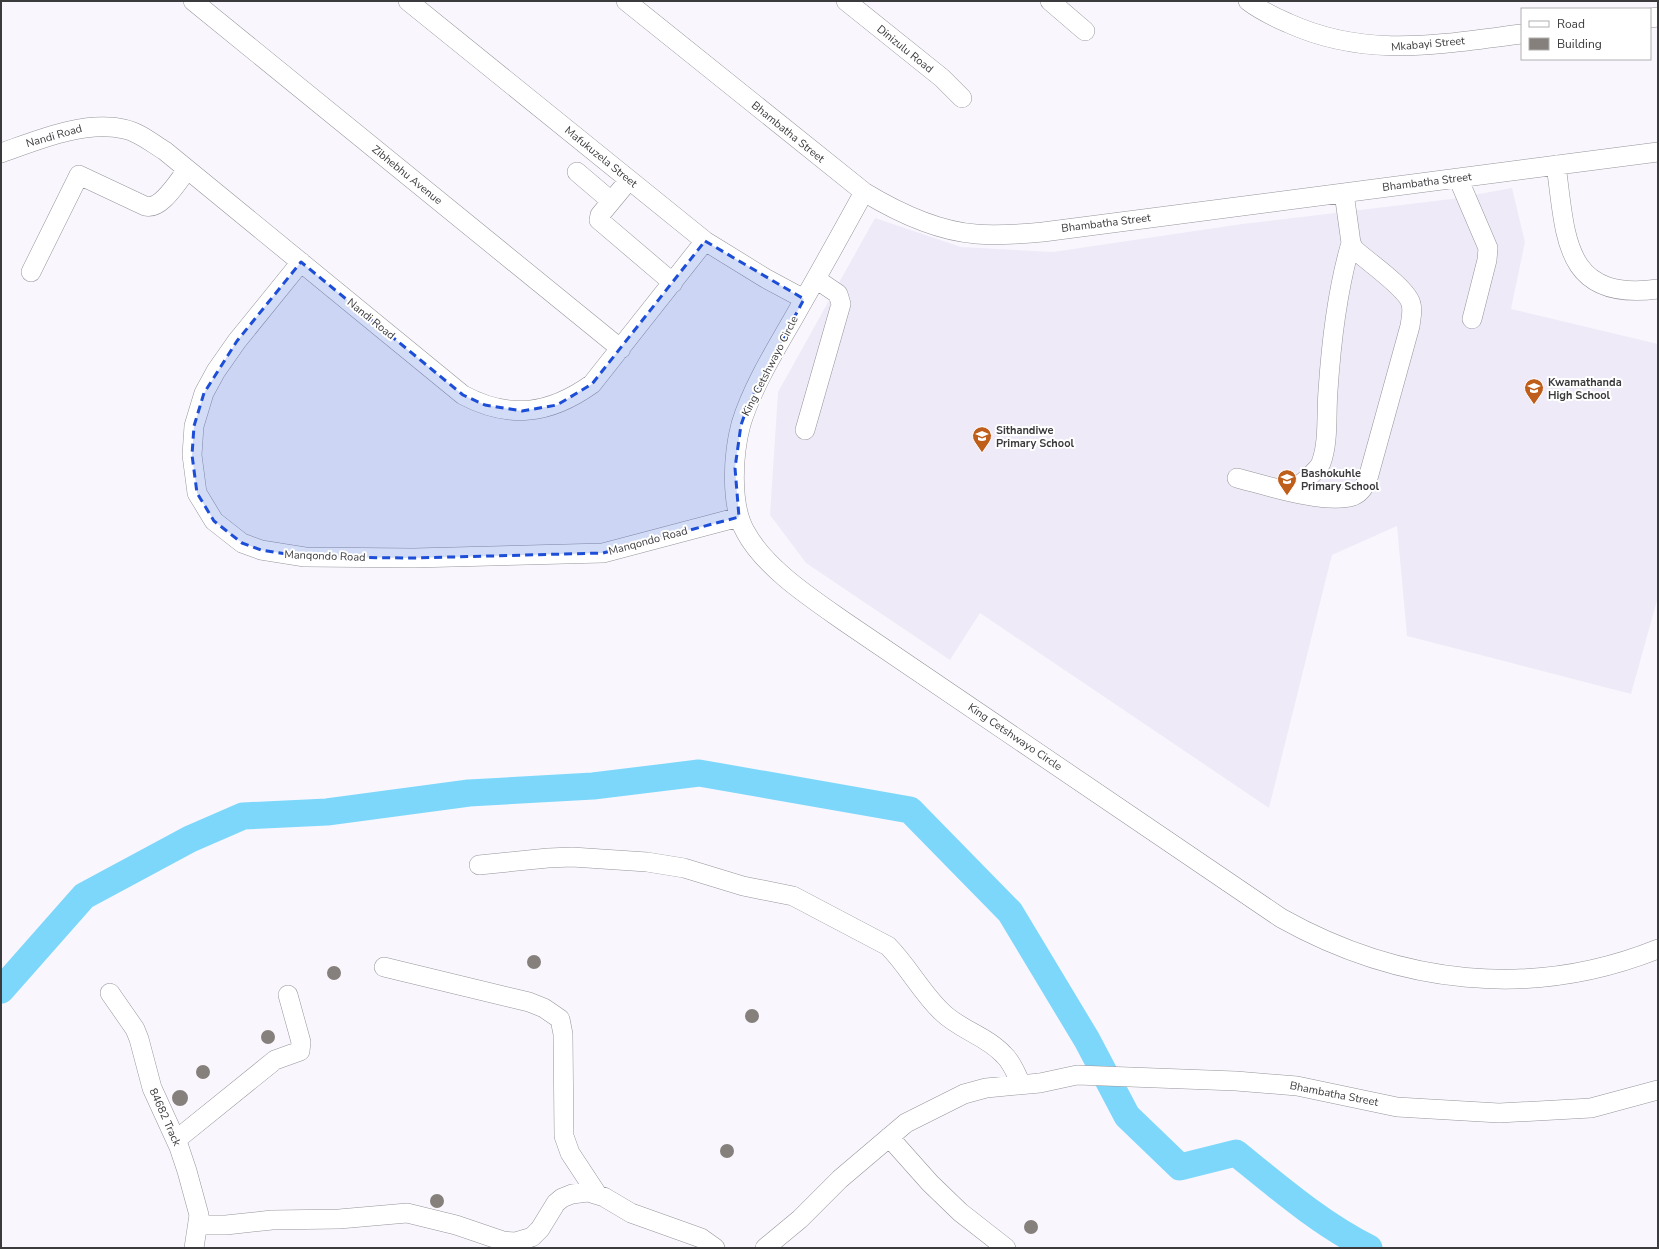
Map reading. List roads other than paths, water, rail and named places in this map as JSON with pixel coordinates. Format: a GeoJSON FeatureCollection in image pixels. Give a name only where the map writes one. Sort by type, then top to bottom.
{"type":"FeatureCollection","features":[{"type":"Feature","properties":{"kind":"street","name":"Zibhebhu Avenue"},"geometry":{"type":"LineString","coordinates":[[192,1],[621,349]]}},
{"type":"Feature","properties":{"kind":"street","name":"Mafukuzela Street"},"geometry":{"type":"LineString","coordinates":[[408,1],[705,241],[765,278],[804,299]]}},
{"type":"Feature","properties":{"kind":"street","name":"Bhambatha Street"},"geometry":{"type":"LineString","coordinates":[[626,1],[864,192],[898,211],[924,221],[952,230],[975,234],[1008,235],[1658,152]]}},
{"type":"Feature","properties":{"kind":"street","name":"Dinizulu Road"},"geometry":{"type":"LineString","coordinates":[[846,1],[942,78],[962,98]]}},
{"type":"Feature","properties":{"kind":"street"},"geometry":{"type":"LineString","coordinates":[[1050,1],[1085,31]]}},
{"type":"Feature","properties":{"kind":"street","name":"Mkabayi Street"},"geometry":{"type":"LineString","coordinates":[[1248,1],[1274,17],[1324,38],[1367,46],[1412,46],[1521,34]]}},
{"type":"Feature","properties":{"kind":"street","name":"Nandi Road"},"geometry":{"type":"LineString","coordinates":[[1,153],[82,128],[104,126],[125,129],[145,138],[165,151],[463,395],[484,405],[503,410],[522,411],[557,405],[574,397],[592,384],[705,241]]}},
{"type":"Feature","properties":{"kind":"street"},"geometry":{"type":"LineString","coordinates":[[1556,165],[1565,227],[1571,253],[1581,269],[1598,284],[1610,289],[1627,291],[1658,289]]}},
{"type":"Feature","properties":{"kind":"street"},"geometry":{"type":"LineString","coordinates":[[31,272],[79,175],[145,206],[152,207],[159,203],[187,170]]}},
{"type":"Feature","properties":{"kind":"street"},"geometry":{"type":"LineString","coordinates":[[577,172],[611,201]]}},
{"type":"Feature","properties":{"kind":"street"},"geometry":{"type":"LineString","coordinates":[[1458,178],[1488,248],[1487,260],[1472,320]]}},
{"type":"Feature","properties":{"kind":"street"},"geometry":{"type":"LineString","coordinates":[[629,180],[600,215],[600,223],[673,283]]}},
{"type":"Feature","properties":{"kind":"street","name":"King Cetshwayo Circle"},"geometry":{"type":"LineString","coordinates":[[864,192],[804,299],[748,405],[741,425],[735,468],[739,517],[745,532],[754,546],[778,571],[815,601],[1281,918],[1312,935],[1372,959],[1439,975],[1474,979],[1528,978],[1561,975],[1610,966],[1658,949]]}},
{"type":"Feature","properties":{"kind":"street"},"geometry":{"type":"LineString","coordinates":[[1293,491],[1320,464],[1325,441],[1328,390],[1334,342],[1344,267],[1351,243],[1344,193]]}},
{"type":"Feature","properties":{"kind":"street"},"geometry":{"type":"LineString","coordinates":[[1237,478],[1313,496],[1341,498],[1353,496],[1360,492],[1365,486],[1410,326],[1412,312],[1411,303],[1407,295],[1365,259],[1351,243]]}},
{"type":"Feature","properties":{"kind":"street","name":"Manqondo Road"},"geometry":{"type":"LineString","coordinates":[[301,262],[237,341],[216,371],[204,392],[194,426],[192,455],[196,493],[214,521],[242,543],[261,550],[305,557],[414,558],[590,554],[622,549],[739,517]]}},
{"type":"Feature","properties":{"kind":"street"},"geometry":{"type":"LineString","coordinates":[[805,430],[841,304],[838,294],[816,279]]}},
{"type":"Feature","properties":{"kind":"street"},"geometry":{"type":"LineString","coordinates":[[479,864],[548,858],[647,862],[684,868],[743,886],[793,896],[888,946],[900,958],[940,1011],[955,1024],[996,1047],[1005,1055],[1014,1084]]}},
{"type":"Feature","properties":{"kind":"street"},"geometry":{"type":"LineString","coordinates":[[384,967],[529,1002],[544,1008],[560,1019],[563,1034],[565,1141],[570,1154],[597,1194]]}},
{"type":"Feature","properties":{"kind":"street","name":"84682 Track"},"geometry":{"type":"LineString","coordinates":[[110,993],[135,1029],[152,1088],[176,1140],[197,1207],[199,1225],[194,1248]]}},
{"type":"Feature","properties":{"kind":"street"},"geometry":{"type":"LineString","coordinates":[[176,1140],[275,1060],[300,1051],[300,1042],[288,995]]}},
{"type":"Feature","properties":{"kind":"street","name":"Bhambatha Street"},"geometry":{"type":"LineString","coordinates":[[765,1248],[800,1219],[840,1179],[906,1123],[964,1094],[986,1088],[1040,1082],[1077,1075],[1264,1082],[1297,1086],[1397,1107],[1499,1113],[1591,1108],[1658,1090]]}},
{"type":"Feature","properties":{"kind":"street"},"geometry":{"type":"LineString","coordinates":[[889,1137],[930,1183],[960,1212],[1006,1248]]}},
{"type":"Feature","properties":{"kind":"street"},"geometry":{"type":"LineString","coordinates":[[199,1225],[226,1225],[272,1220],[339,1219],[407,1213],[456,1224],[503,1241],[515,1242],[532,1237],[540,1229],[552,1208],[562,1198],[582,1192],[597,1194],[631,1213],[701,1238],[715,1248]]}},
{"type":"Feature","properties":{"kind":"waterway"},"geometry":{"type":"LineString","coordinates":[[1,990],[84,896],[190,839],[243,816],[327,812],[469,793],[593,786],[699,773],[910,810],[1010,912],[1087,1040],[1127,1116],[1180,1167],[1236,1153],[1284,1192],[1317,1216],[1334,1228],[1369,1248]]}},
{"type":"Feature","properties":{"kind":"place","name":"Kwamathanda High School"},"geometry":{"type":"Point","coordinates":[1534,405]}},
{"type":"Feature","properties":{"kind":"place","name":"Sithandiwe Primary School"},"geometry":{"type":"Point","coordinates":[982,453]}},
{"type":"Feature","properties":{"kind":"place","name":"Bashokuhle Primary School"},"geometry":{"type":"Point","coordinates":[1287,496]}}]}
